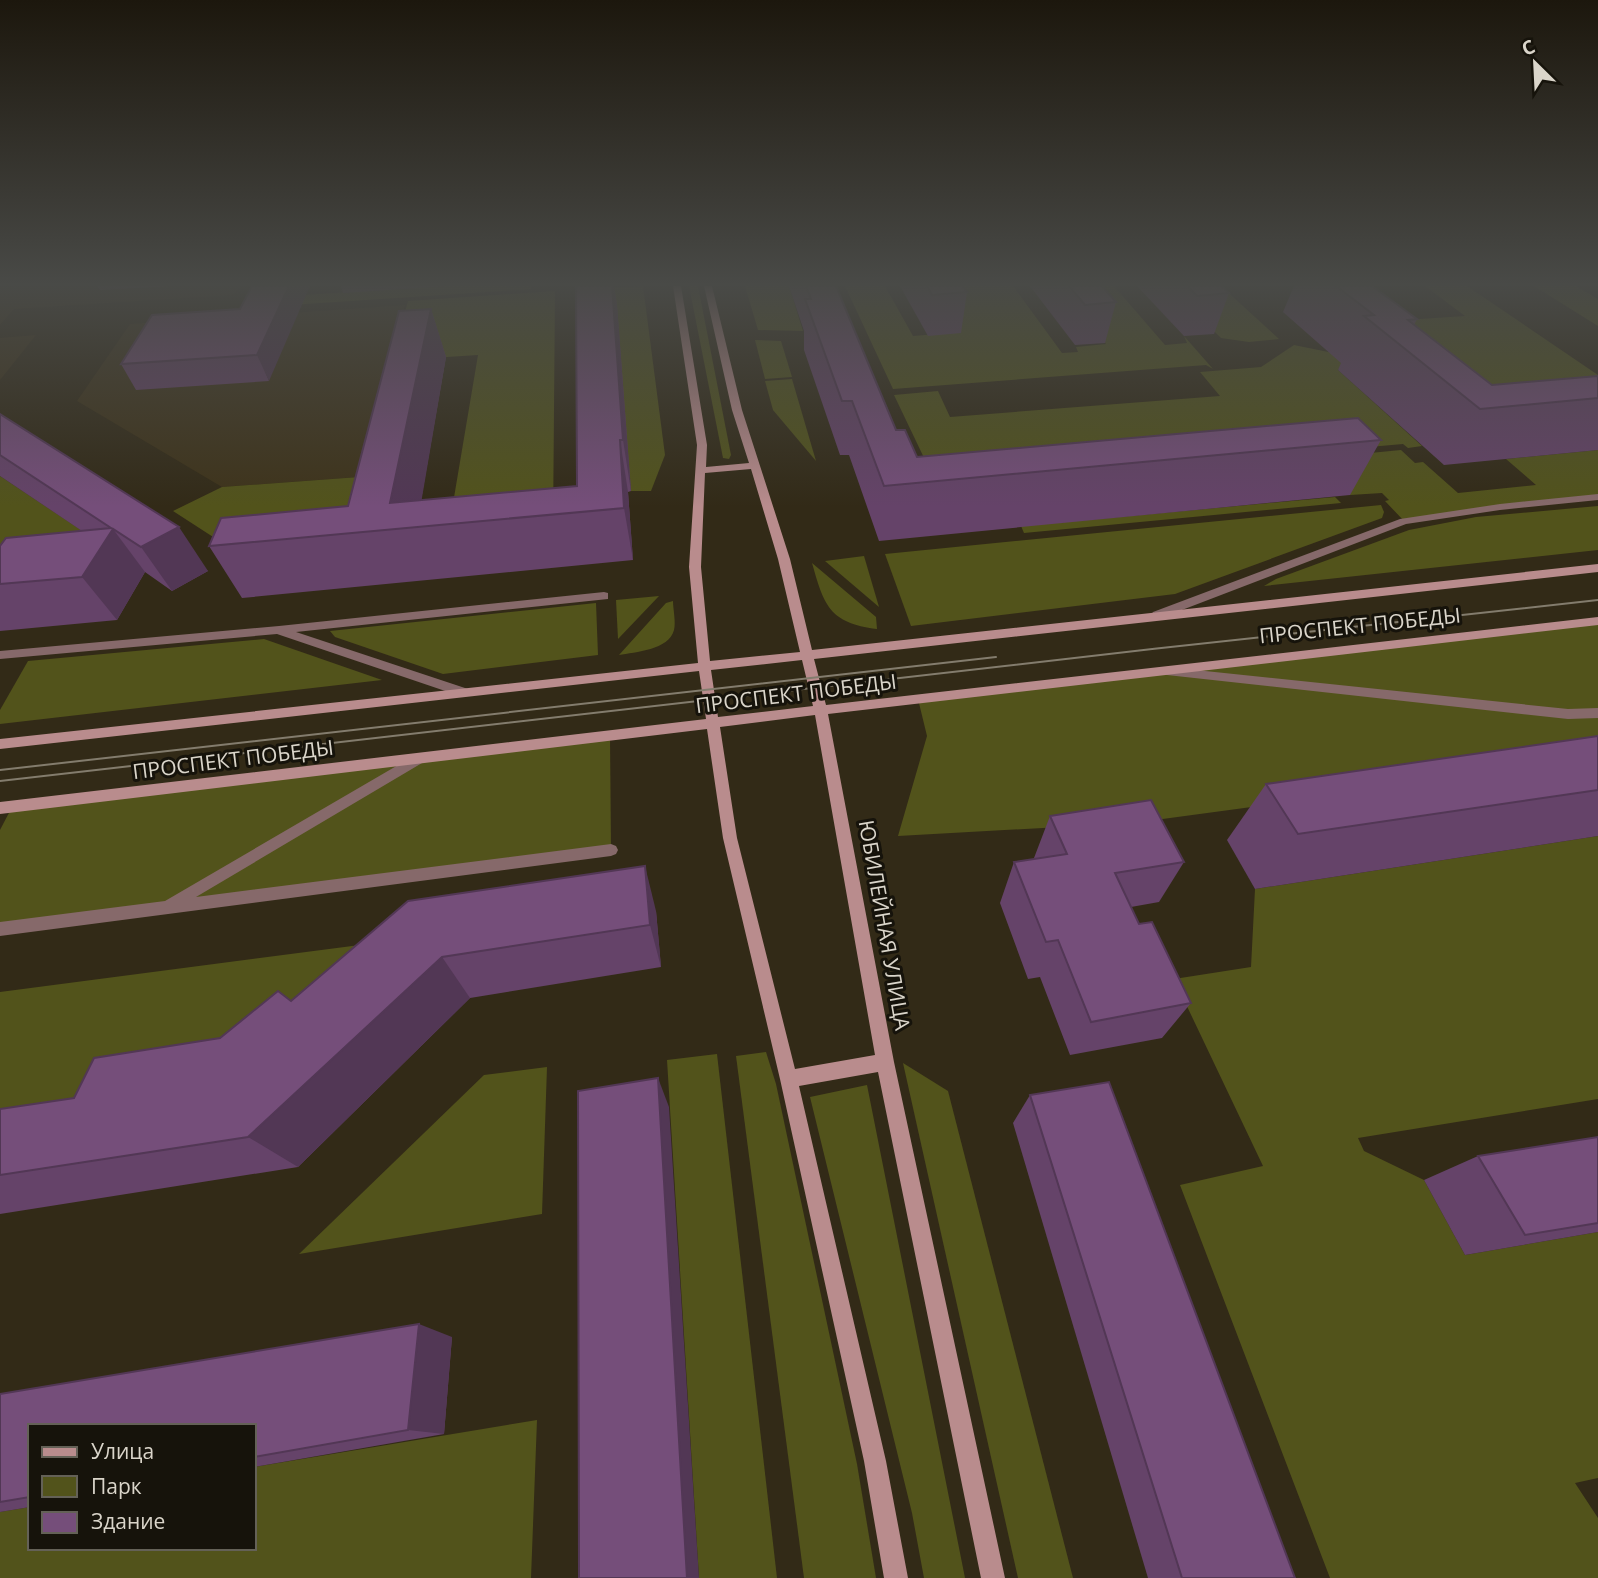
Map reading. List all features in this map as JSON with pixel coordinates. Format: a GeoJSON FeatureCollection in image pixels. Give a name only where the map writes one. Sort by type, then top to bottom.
{"type":"FeatureCollection","features":[{"type":"Feature","properties":{"kind":"street"},"geometry":{"type":"LineString","coordinates":[[689,360],[702,444],[695,567],[704,665],[730,838],[789,1079],[875,1461],[896,1578]]}},
{"type":"Feature","properties":{"kind":"street","name":"ЮБИЛЕЙНАЯ УЛИЦА"},"geometry":{"type":"LineString","coordinates":[[726,360],[753,466],[784,559],[821,711],[885,1062],[993,1578]]}},
{"type":"Feature","properties":{"kind":"street"},"geometry":{"type":"LineString","coordinates":[[699,470],[753,466]]}},
{"type":"Feature","properties":{"kind":"street"},"geometry":{"type":"LineString","coordinates":[[1157,615],[1404,521],[1500,507],[1598,497]]}},
{"type":"Feature","properties":{"kind":"street","name":"ПРОСПЕКТ ПОБЕДЫ"},"geometry":{"type":"LineString","coordinates":[[0,744],[1598,568]]}},
{"type":"Feature","properties":{"kind":"street"},"geometry":{"type":"LineString","coordinates":[[0,655],[604,596]]}},
{"type":"Feature","properties":{"kind":"street","name":"ПРОСПЕКТ ПОБЕДЫ"},"geometry":{"type":"LineString","coordinates":[[0,808],[821,711],[1148,669],[1598,621]]}},
{"type":"Feature","properties":{"kind":"street"},"geometry":{"type":"LineString","coordinates":[[278,629],[463,692]]}},
{"type":"Feature","properties":{"kind":"street"},"geometry":{"type":"LineString","coordinates":[[1148,669],[1568,714],[1598,713]]}},
{"type":"Feature","properties":{"kind":"street"},"geometry":{"type":"LineString","coordinates":[[164,907],[417,759]]}},
{"type":"Feature","properties":{"kind":"street"},"geometry":{"type":"LineString","coordinates":[[0,929],[611,850]]}},
{"type":"Feature","properties":{"kind":"street"},"geometry":{"type":"LineString","coordinates":[[789,1079],[885,1062]]}},
{"type":"Feature","properties":{"kind":"shaded area"},"geometry":{"type":"Polygon","coordinates":[[[0,360],[16,360],[0,380],[0,360]]]}},
{"type":"Feature","properties":{"kind":"shaded area"},"geometry":{"type":"Polygon","coordinates":[[[105,360],[390,360],[359,477],[222,487],[77,401],[105,360]]]}},
{"type":"Feature","properties":{"kind":"green space"},"geometry":{"type":"Polygon","coordinates":[[[392,360],[416,360],[382,513],[244,557],[173,511],[222,487],[359,477],[392,360]]]}},
{"type":"Feature","properties":{"kind":"green space"},"geometry":{"type":"Polygon","coordinates":[[[477,360],[554,360],[553,529],[447,539],[477,360]]]}},
{"type":"Feature","properties":{"kind":"green space"},"geometry":{"type":"Polygon","coordinates":[[[600,360],[653,360],[665,455],[651,491],[631,491],[600,360]]]}},
{"type":"Feature","properties":{"kind":"green space"},"geometry":{"type":"Polygon","coordinates":[[[704,360],[712,360],[731,455],[729,459],[723,458],[704,360]]]}},
{"type":"Feature","properties":{"kind":"green space"},"geometry":{"type":"Polygon","coordinates":[[[760,360],[787,360],[792,377],[765,379],[760,360]]]}},
{"type":"Feature","properties":{"kind":"green space"},"geometry":{"type":"Polygon","coordinates":[[[879,360],[1205,360],[1213,369],[1206,365],[893,389],[879,360]]]}},
{"type":"Feature","properties":{"kind":"green space"},"geometry":{"type":"Polygon","coordinates":[[[1272,360],[1345,360],[1338,370],[1422,446],[1408,448],[1403,444],[937,485],[894,395],[938,391],[950,417],[1220,396],[1200,372],[1261,367],[1272,360]]]}},
{"type":"Feature","properties":{"kind":"green space"},"geometry":{"type":"Polygon","coordinates":[[[1429,360],[1575,360],[1598,375],[1598,412],[1468,424],[1429,360]]]}},
{"type":"Feature","properties":{"kind":"green space"},"geometry":{"type":"Polygon","coordinates":[[[792,379],[816,461],[773,410],[765,381],[792,379]]]}},
{"type":"Feature","properties":{"kind":"green space"},"geometry":{"type":"Polygon","coordinates":[[[1401,450],[1415,463],[1423,462],[1458,493],[1536,485],[1506,459],[1598,450],[1598,497],[1404,521],[1385,501],[1389,500],[1382,493],[1350,495],[1349,455],[1401,450]]]}},
{"type":"Feature","properties":{"kind":"green space"},"geometry":{"type":"Polygon","coordinates":[[[0,476],[144,572],[0,586],[0,476]]]}},
{"type":"Feature","properties":{"kind":"green space"},"geometry":{"type":"Polygon","coordinates":[[[1335,497],[1341,503],[1024,533],[1021,526],[1335,497]]]}},
{"type":"Feature","properties":{"kind":"green space"},"geometry":{"type":"Polygon","coordinates":[[[1381,505],[1384,512],[1382,518],[1175,594],[911,626],[885,554],[1381,505]]]}},
{"type":"Feature","properties":{"kind":"green space"},"geometry":{"type":"Polygon","coordinates":[[[1598,506],[1598,550],[1264,586],[1276,579],[1409,530],[1476,517],[1598,506]]]}},
{"type":"Feature","properties":{"kind":"green space"},"geometry":{"type":"Polygon","coordinates":[[[864,556],[879,607],[825,561],[864,556]]]}},
{"type":"Feature","properties":{"kind":"green space"},"geometry":{"type":"Polygon","coordinates":[[[812,563],[876,617],[877,629],[848,622],[831,610],[820,590],[812,563]]]}},
{"type":"Feature","properties":{"kind":"green space"},"geometry":{"type":"Polygon","coordinates":[[[659,596],[618,639],[616,600],[659,596]]]}},
{"type":"Feature","properties":{"kind":"green space"},"geometry":{"type":"Polygon","coordinates":[[[673,601],[675,627],[666,642],[651,649],[619,655],[666,603],[673,601]]]}},
{"type":"Feature","properties":{"kind":"green space"},"geometry":{"type":"Polygon","coordinates":[[[596,603],[598,655],[443,674],[335,637],[330,631],[596,603]]]}},
{"type":"Feature","properties":{"kind":"green space"},"geometry":{"type":"Polygon","coordinates":[[[1598,621],[1598,760],[1133,823],[898,836],[927,736],[918,699],[1598,621]]]}},
{"type":"Feature","properties":{"kind":"green space"},"geometry":{"type":"Polygon","coordinates":[[[264,639],[382,680],[0,724],[0,710],[28,661],[264,639]]]}},
{"type":"Feature","properties":{"kind":"green space"},"geometry":{"type":"Polygon","coordinates":[[[610,736],[611,850],[0,929],[0,830],[12,807],[610,736]]]}},
{"type":"Feature","properties":{"kind":"green space"},"geometry":{"type":"Polygon","coordinates":[[[1598,836],[1598,1099],[1358,1138],[1364,1151],[1424,1180],[1465,1255],[1598,1232],[1598,1478],[1575,1483],[1598,1518],[1598,1578],[1330,1578],[1180,1185],[1263,1166],[1174,979],[1251,967],[1255,889],[1598,836]]]}},
{"type":"Feature","properties":{"kind":"green space"},"geometry":{"type":"Polygon","coordinates":[[[406,939],[107,1107],[0,1122],[0,992],[406,939]]]}},
{"type":"Feature","properties":{"kind":"green space"},"geometry":{"type":"Polygon","coordinates":[[[766,1052],[776,1084],[857,1464],[876,1578],[804,1578],[736,1056],[766,1052]]]}},
{"type":"Feature","properties":{"kind":"green space"},"geometry":{"type":"Polygon","coordinates":[[[717,1054],[777,1578],[699,1578],[667,1060],[717,1054]]]}},
{"type":"Feature","properties":{"kind":"green space"},"geometry":{"type":"Polygon","coordinates":[[[903,1063],[948,1091],[1073,1578],[1018,1578],[903,1063]]]}},
{"type":"Feature","properties":{"kind":"green space"},"geometry":{"type":"Polygon","coordinates":[[[547,1067],[542,1214],[299,1254],[484,1075],[547,1067]]]}},
{"type":"Feature","properties":{"kind":"green space"},"geometry":{"type":"Polygon","coordinates":[[[867,1085],[965,1578],[924,1578],[912,1513],[810,1097],[867,1085]]]}},
{"type":"Feature","properties":{"kind":"green space"},"geometry":{"type":"Polygon","coordinates":[[[537,1420],[531,1578],[0,1578],[0,1512],[28,1507],[28,1550],[256,1550],[256,1467],[537,1420]]]}},
{"type":"Feature","properties":{"kind":"building"},"geometry":{"type":"Polygon","coordinates":[[[124,360],[187,360],[121,364],[124,360]]]}},
{"type":"Feature","properties":{"kind":"building"},"geometry":{"type":"Polygon","coordinates":[[[386,360],[420,360],[390,503],[577,486],[576,360],[617,360],[624,508],[209,546],[221,518],[348,506],[386,360]]]}},
{"type":"Feature","properties":{"kind":"building"},"geometry":{"type":"Polygon","coordinates":[[[827,360],[867,360],[896,430],[905,430],[917,457],[1358,418],[1381,440],[884,486],[852,401],[842,401],[827,360]]]}},
{"type":"Feature","properties":{"kind":"building"},"geometry":{"type":"Polygon","coordinates":[[[1418,360],[1459,360],[1492,385],[1598,376],[1598,398],[1480,409],[1418,360]]]}},
{"type":"Feature","properties":{"kind":"building"},"geometry":{"type":"Polygon","coordinates":[[[0,414],[179,527],[141,547],[113,529],[82,577],[0,584],[0,546],[6,538],[111,528],[0,455],[0,414]]]}},
{"type":"Feature","properties":{"kind":"building"},"geometry":{"type":"Polygon","coordinates":[[[1598,736],[1598,790],[1298,834],[1266,784],[1598,736]]]}},
{"type":"Feature","properties":{"kind":"building"},"geometry":{"type":"Polygon","coordinates":[[[1151,800],[1184,862],[1115,873],[1139,924],[1152,922],[1191,1003],[1091,1022],[1058,940],[1046,942],[1014,862],[1067,854],[1050,816],[1151,800]]]}},
{"type":"Feature","properties":{"kind":"building"},"geometry":{"type":"Polygon","coordinates":[[[645,866],[650,925],[442,957],[248,1137],[0,1175],[0,1109],[74,1098],[94,1058],[220,1038],[278,991],[291,1001],[408,901],[645,866]]]}},
{"type":"Feature","properties":{"kind":"building"},"geometry":{"type":"Polygon","coordinates":[[[658,1078],[687,1578],[579,1578],[578,1091],[658,1078]]]}},
{"type":"Feature","properties":{"kind":"building"},"geometry":{"type":"Polygon","coordinates":[[[1109,1082],[1295,1578],[1182,1578],[1030,1095],[1109,1082]]]}},
{"type":"Feature","properties":{"kind":"building"},"geometry":{"type":"Polygon","coordinates":[[[1598,1137],[1598,1223],[1525,1235],[1478,1156],[1598,1137]]]}},
{"type":"Feature","properties":{"kind":"building"},"geometry":{"type":"Polygon","coordinates":[[[419,1324],[408,1430],[256,1457],[256,1424],[28,1424],[28,1497],[0,1502],[0,1394],[419,1324]]]}},
{"type":"Feature","properties":{"kind":"tram line"},"geometry":{"type":"LineString","coordinates":[[0,781],[1598,600]]}},
{"type":"Feature","properties":{"kind":"tram line"},"geometry":{"type":"LineString","coordinates":[[0,770],[996,657]]}}]}
